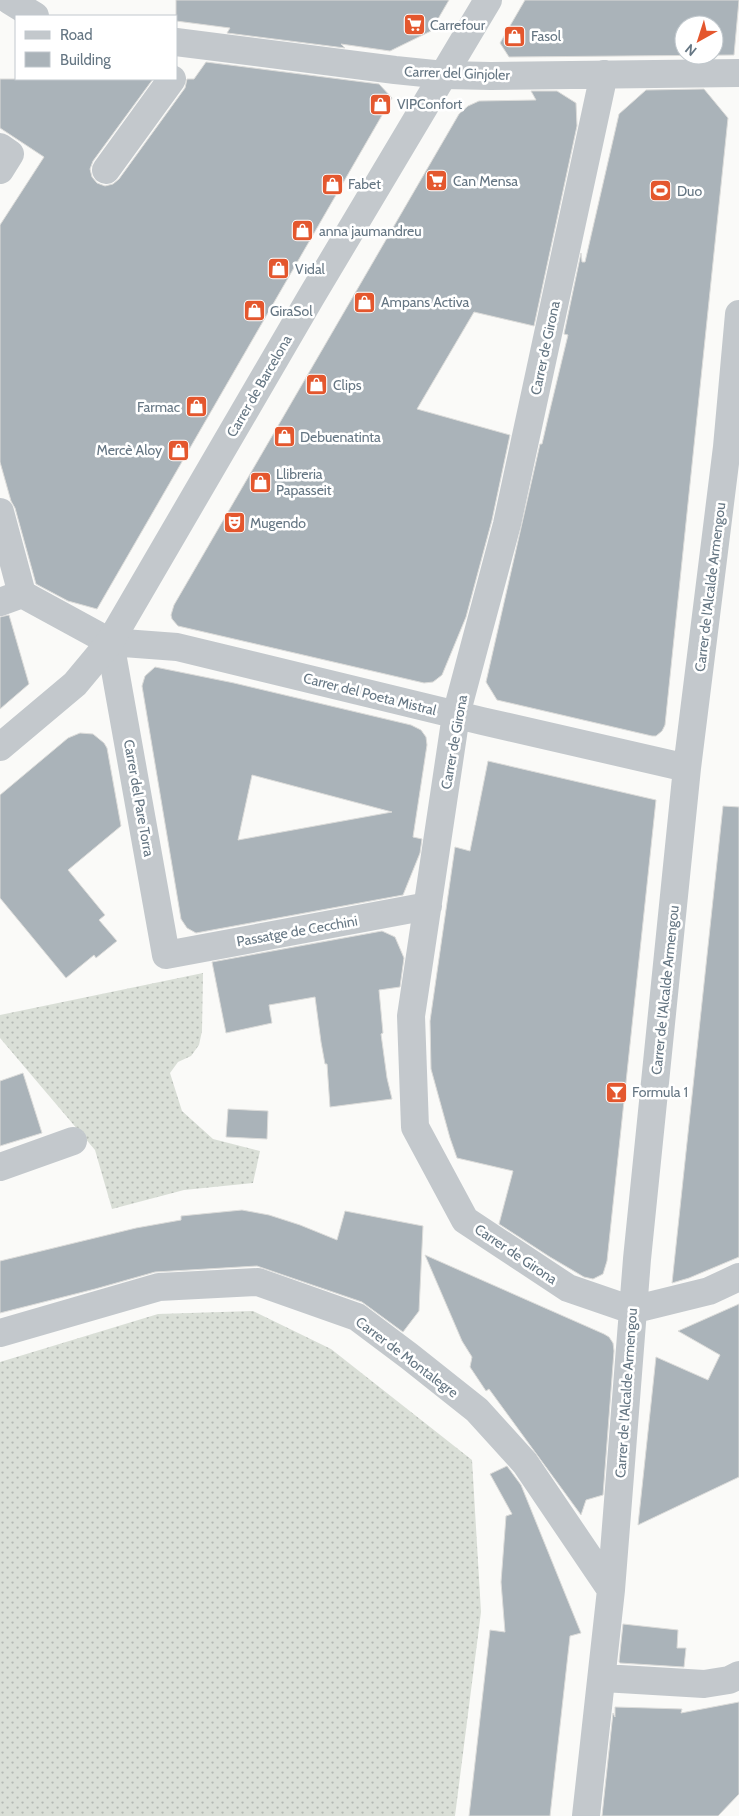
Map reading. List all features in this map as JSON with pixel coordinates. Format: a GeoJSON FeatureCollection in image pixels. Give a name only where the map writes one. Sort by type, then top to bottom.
{"type":"FeatureCollection","features":[{"type":"Feature","properties":{"kind":"street"},"geometry":{"type":"LineString","coordinates":[[9,0],[33,15]]}},
{"type":"Feature","properties":{"kind":"street","name":"Carrer de Barcelona"},"geometry":{"type":"LineString","coordinates":[[0,747],[75,684],[110,642],[296,322],[488,0]]}},
{"type":"Feature","properties":{"kind":"street"},"geometry":{"type":"LineString","coordinates":[[178,67],[186,44]]}},
{"type":"Feature","properties":{"kind":"street","name":"Carrer del Ginjoler"},"geometry":{"type":"LineString","coordinates":[[186,44],[444,75],[739,73]]}},
{"type":"Feature","properties":{"kind":"street","name":"Carrer de Girona"},"geometry":{"type":"LineString","coordinates":[[604,74],[508,524],[456,715],[412,1016],[415,1127],[465,1220],[568,1288],[632,1310]]}},
{"type":"Feature","properties":{"kind":"street"},"geometry":{"type":"LineString","coordinates":[[106,170],[171,80]]}},
{"type":"Feature","properties":{"kind":"street"},"geometry":{"type":"LineString","coordinates":[[0,147],[10,154],[0,170]]}},
{"type":"Feature","properties":{"kind":"street","name":"Carrer de l'Alcalde Armengou"},"geometry":{"type":"LineString","coordinates":[[586,1816],[611,1590],[632,1310],[687,768],[733,448],[739,314]]}},
{"type":"Feature","properties":{"kind":"street"},"geometry":{"type":"LineString","coordinates":[[0,512],[11,598],[110,642]]}},
{"type":"Feature","properties":{"kind":"street","name":"Carrer del Poeta Mistral"},"geometry":{"type":"LineString","coordinates":[[110,642],[177,647],[456,715],[687,768]]}},
{"type":"Feature","properties":{"kind":"street","name":"Carrer del Pare Torra"},"geometry":{"type":"LineString","coordinates":[[110,642],[166,955]]}},
{"type":"Feature","properties":{"kind":"street","name":"Passatge de Cecchini"},"geometry":{"type":"LineString","coordinates":[[166,955],[428,906]]}},
{"type":"Feature","properties":{"kind":"street"},"geometry":{"type":"LineString","coordinates":[[0,1167],[73,1141]]}},
{"type":"Feature","properties":{"kind":"street"},"geometry":{"type":"LineString","coordinates":[[632,1310],[709,1290],[739,1277]]}},
{"type":"Feature","properties":{"kind":"street","name":"Carrer de Montalegre"},"geometry":{"type":"LineString","coordinates":[[0,1333],[160,1287],[258,1282],[358,1317],[477,1410],[525,1463],[611,1590]]}},
{"type":"Feature","properties":{"kind":"street"},"geometry":{"type":"LineString","coordinates":[[602,1678],[704,1684],[736,1678]]}},
{"type":"Feature","properties":{"kind":"shaded area"},"geometry":{"type":"Polygon","coordinates":[[[203,973],[202,1031],[199,1045],[191,1056],[178,1062],[170,1073],[182,1111],[213,1139],[260,1151],[253,1183],[184,1190],[112,1209],[95,1150],[0,1038],[0,1015],[203,973]]]}},
{"type":"Feature","properties":{"kind":"shaded area"},"geometry":{"type":"Polygon","coordinates":[[[253,1311],[331,1349],[472,1460],[481,1612],[455,1816],[0,1816],[0,1362],[158,1314],[253,1311]]]}},
{"type":"Feature","properties":{"kind":"building"},"geometry":{"type":"Polygon","coordinates":[[[176,0],[449,0],[431,31],[390,51],[341,44],[345,48],[227,33],[230,28],[178,21],[178,15],[176,15],[176,0]]]}},
{"type":"Feature","properties":{"kind":"building"},"geometry":{"type":"Polygon","coordinates":[[[525,0],[739,0],[734,55],[724,55],[724,15],[674,15],[674,56],[509,57],[500,43],[525,0]]]}},
{"type":"Feature","properties":{"kind":"building"},"geometry":{"type":"Polygon","coordinates":[[[206,62],[379,84],[392,98],[97,609],[68,601],[36,584],[0,462],[0,225],[44,157],[0,128],[0,79],[152,80],[93,161],[90,169],[92,177],[97,183],[105,186],[113,184],[119,179],[185,88],[187,79],[194,79],[206,62]]]}},
{"type":"Feature","properties":{"kind":"building"},"geometry":{"type":"Polygon","coordinates":[[[704,89],[728,118],[665,725],[662,731],[656,736],[652,736],[497,700],[486,682],[540,444],[542,444],[568,335],[564,334],[581,253],[582,262],[585,262],[619,114],[646,90],[704,89]]]}},
{"type":"Feature","properties":{"kind":"building"},"geometry":{"type":"Polygon","coordinates":[[[531,91],[557,91],[576,103],[577,126],[534,326],[474,312],[417,409],[510,435],[492,520],[466,617],[442,675],[433,682],[424,683],[178,626],[171,615],[174,605],[459,114],[468,106],[479,101],[536,100],[531,91]]]}},
{"type":"Feature","properties":{"kind":"building"},"geometry":{"type":"Polygon","coordinates":[[[9,615],[29,684],[0,709],[0,617],[9,615]]]}},
{"type":"Feature","properties":{"kind":"building"},"geometry":{"type":"Polygon","coordinates":[[[155,667],[234,683],[411,725],[421,730],[426,737],[427,745],[413,837],[422,839],[420,853],[403,895],[196,933],[187,928],[181,919],[142,686],[145,676],[155,667]],[[252,775],[238,840],[392,812],[252,775]]]}},
{"type":"Feature","properties":{"kind":"building"},"geometry":{"type":"Polygon","coordinates":[[[80,733],[93,734],[107,748],[121,826],[68,870],[105,915],[99,920],[117,941],[96,958],[94,955],[66,978],[0,898],[0,795],[68,738],[80,733]]]}},
{"type":"Feature","properties":{"kind":"building"},"geometry":{"type":"Polygon","coordinates":[[[488,761],[656,800],[607,1261],[603,1274],[593,1279],[584,1277],[499,1224],[513,1171],[457,1158],[431,1069],[430,1021],[455,847],[470,851],[488,761]]]}},
{"type":"Feature","properties":{"kind":"building"},"geometry":{"type":"Polygon","coordinates":[[[723,806],[739,807],[739,1257],[672,1283],[723,806]]]}},
{"type":"Feature","properties":{"kind":"building"},"geometry":{"type":"Polygon","coordinates":[[[382,931],[395,937],[404,958],[400,987],[379,990],[383,1033],[381,1034],[392,1099],[330,1107],[327,1064],[325,1064],[321,1042],[315,997],[269,1005],[272,1023],[226,1033],[212,962],[382,931]]]}},
{"type":"Feature","properties":{"kind":"building"},"geometry":{"type":"Polygon","coordinates":[[[23,1073],[42,1133],[0,1146],[0,1081],[23,1073]]]}},
{"type":"Feature","properties":{"kind":"building"},"geometry":{"type":"Polygon","coordinates":[[[228,1109],[268,1111],[267,1139],[226,1137],[228,1109]]]}},
{"type":"Feature","properties":{"kind":"building"},"geometry":{"type":"Polygon","coordinates":[[[242,1210],[269,1215],[337,1240],[345,1211],[423,1226],[419,1311],[403,1332],[362,1302],[257,1266],[155,1272],[0,1313],[0,1261],[136,1228],[181,1220],[181,1216],[242,1210]]]}},
{"type":"Feature","properties":{"kind":"building"},"geometry":{"type":"Polygon","coordinates":[[[425,1255],[604,1334],[613,1343],[614,1351],[603,1495],[586,1500],[581,1515],[489,1389],[486,1391],[470,1367],[472,1357],[462,1341],[425,1255]]]}},
{"type":"Feature","properties":{"kind":"building"},"geometry":{"type":"Polygon","coordinates":[[[739,1304],[739,1477],[638,1525],[656,1357],[708,1380],[720,1355],[678,1331],[739,1304]]]}},
{"type":"Feature","properties":{"kind":"building"},"geometry":{"type":"Polygon","coordinates":[[[507,1466],[521,1485],[581,1633],[570,1636],[550,1816],[469,1816],[490,1630],[505,1632],[501,1582],[506,1516],[512,1514],[490,1474],[507,1466]]]}},
{"type":"Feature","properties":{"kind":"building"},"geometry":{"type":"Polygon","coordinates":[[[623,1624],[678,1630],[677,1648],[686,1648],[684,1667],[620,1663],[623,1624]]]}},
{"type":"Feature","properties":{"kind":"building"},"geometry":{"type":"Polygon","coordinates":[[[739,1702],[739,1794],[718,1816],[602,1816],[615,1707],[682,1709],[681,1713],[739,1702]]]}},
{"type":"Feature","properties":{"kind":"place","name":"Carrefour"},"geometry":{"type":"Point","coordinates":[414,25]}},
{"type":"Feature","properties":{"kind":"place","name":"Fasol"},"geometry":{"type":"Point","coordinates":[515,36]}},
{"type":"Feature","properties":{"kind":"place","name":"VIPConfort"},"geometry":{"type":"Point","coordinates":[381,104]}},
{"type":"Feature","properties":{"kind":"place","name":"Can Mensa"},"geometry":{"type":"Point","coordinates":[437,181]}},
{"type":"Feature","properties":{"kind":"place","name":"Fabet"},"geometry":{"type":"Point","coordinates":[332,184]}},
{"type":"Feature","properties":{"kind":"place","name":"Duo"},"geometry":{"type":"Point","coordinates":[661,191]}},
{"type":"Feature","properties":{"kind":"place","name":"anna jaumandreu"},"geometry":{"type":"Point","coordinates":[303,231]}},
{"type":"Feature","properties":{"kind":"place","name":"Vidal"},"geometry":{"type":"Point","coordinates":[279,269]}},
{"type":"Feature","properties":{"kind":"place","name":"Ampans Activa"},"geometry":{"type":"Point","coordinates":[365,302]}},
{"type":"Feature","properties":{"kind":"place","name":"GiraSol"},"geometry":{"type":"Point","coordinates":[254,311]}},
{"type":"Feature","properties":{"kind":"place","name":"Clips"},"geometry":{"type":"Point","coordinates":[317,385]}},
{"type":"Feature","properties":{"kind":"place","name":"Farmac"},"geometry":{"type":"Point","coordinates":[196,407]}},
{"type":"Feature","properties":{"kind":"place","name":"Debuenatinta"},"geometry":{"type":"Point","coordinates":[284,437]}},
{"type":"Feature","properties":{"kind":"place","name":"Mercè Aloy"},"geometry":{"type":"Point","coordinates":[178,450]}},
{"type":"Feature","properties":{"kind":"place","name":"Llibreria Papasseit"},"geometry":{"type":"Point","coordinates":[260,482]}},
{"type":"Feature","properties":{"kind":"place","name":"Mugendo"},"geometry":{"type":"Point","coordinates":[234,523]}},
{"type":"Feature","properties":{"kind":"place","name":"Formula 1"},"geometry":{"type":"Point","coordinates":[616,1092]}}]}
